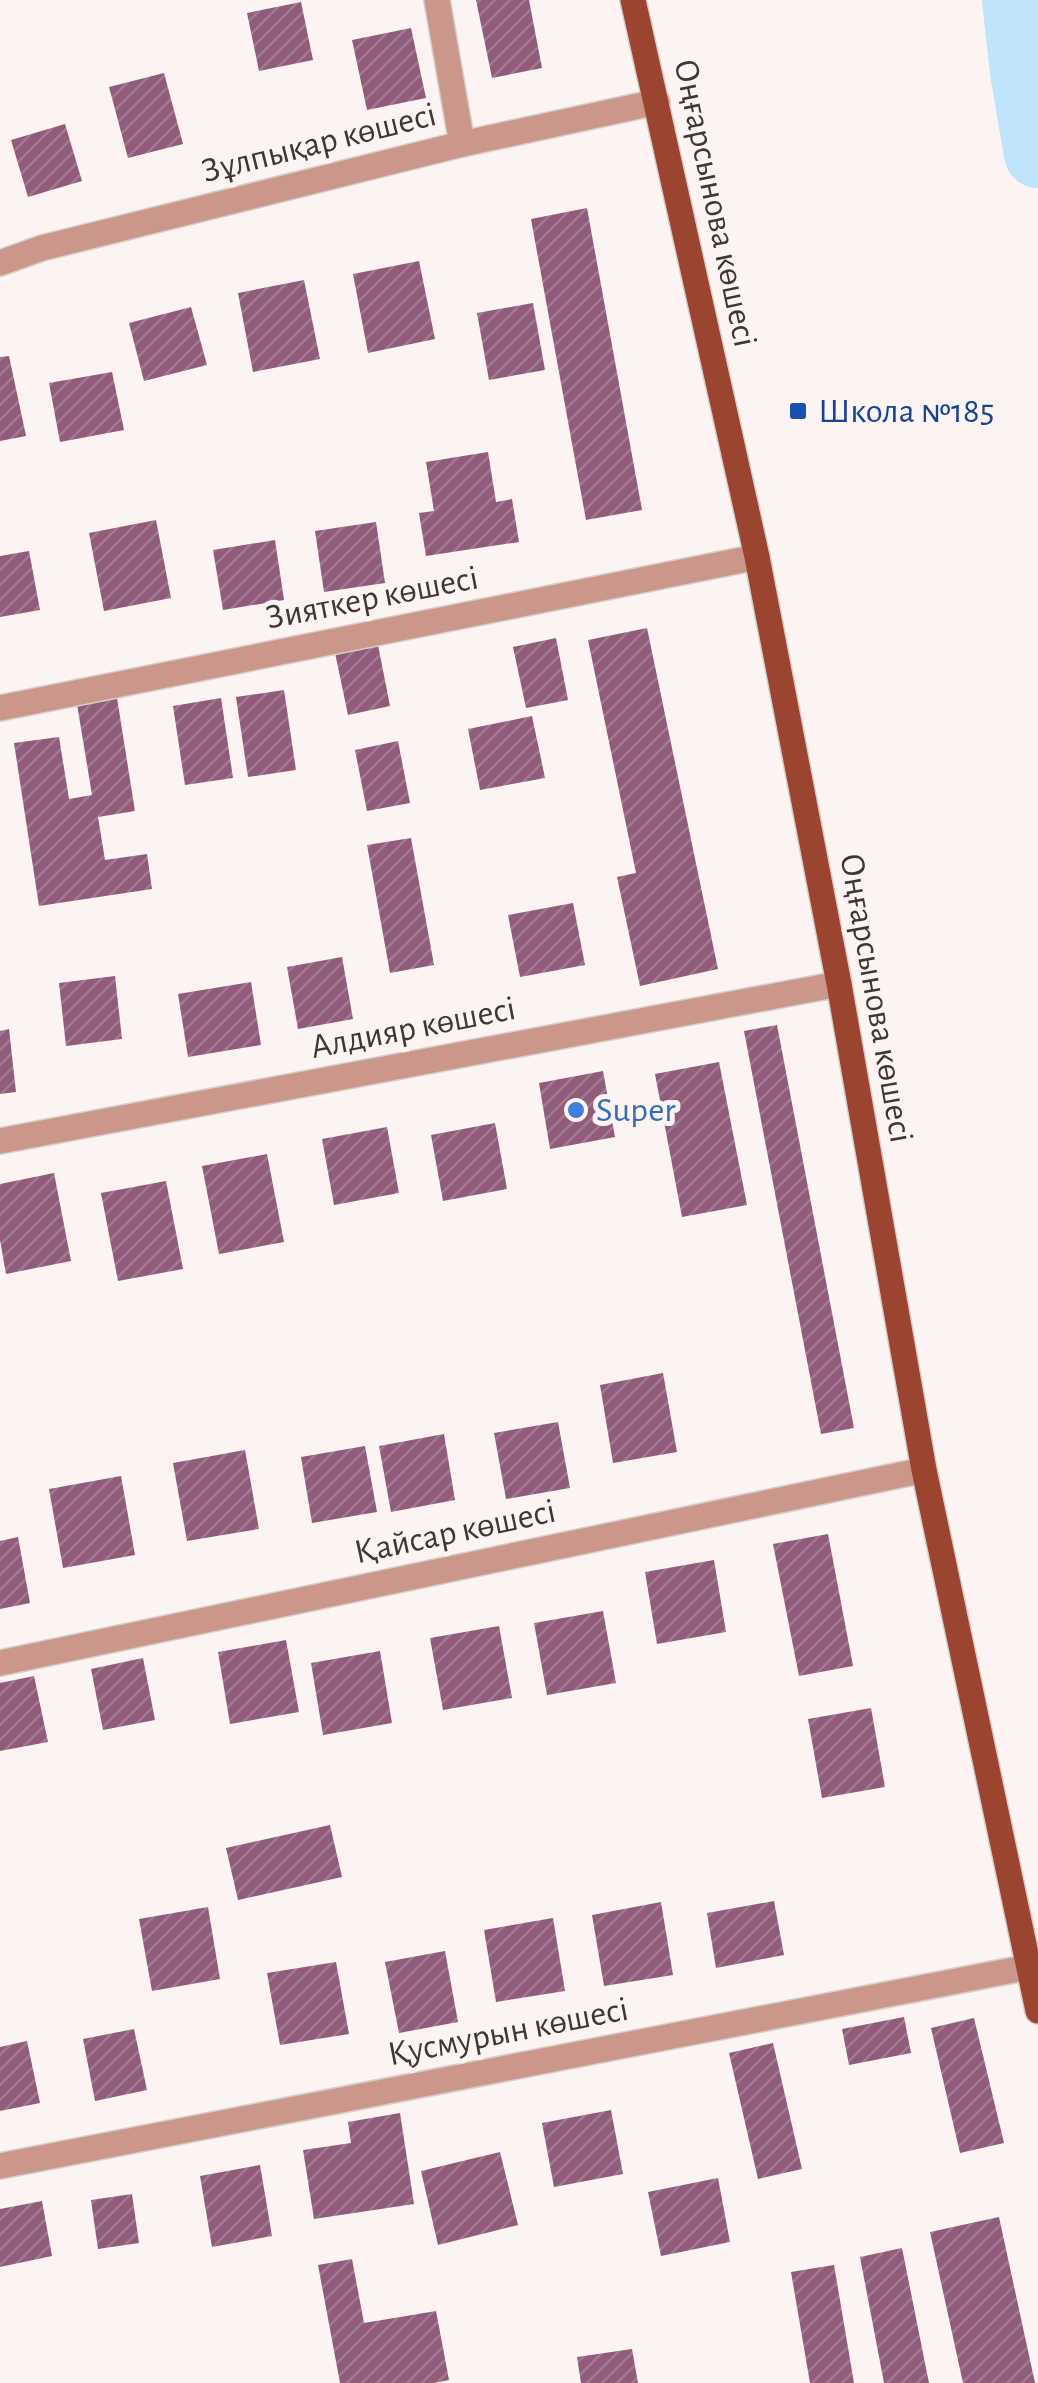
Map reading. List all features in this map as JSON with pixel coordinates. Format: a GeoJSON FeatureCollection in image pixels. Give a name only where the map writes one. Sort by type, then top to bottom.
{"type":"FeatureCollection","features":[{"type":"Feature","properties":{"kind":"main road","name":"Оңғарсынова көшесі"},"geometry":{"type":"LineString","coordinates":[[634,0],[757,556],[839,984],[924,1470],[1038,2011]]}},
{"type":"Feature","properties":{"kind":"street"},"geometry":{"type":"LineString","coordinates":[[437,0],[462,144]]}},
{"type":"Feature","properties":{"kind":"street","name":"Зұлпықар көшесі"},"geometry":{"type":"LineString","coordinates":[[0,263],[42,248],[462,144],[657,102]]}},
{"type":"Feature","properties":{"kind":"street","name":"Зияткер көшесі"},"geometry":{"type":"LineString","coordinates":[[0,708],[757,556]]}},
{"type":"Feature","properties":{"kind":"street","name":"Алдияр көшесі"},"geometry":{"type":"LineString","coordinates":[[0,1141],[839,984]]}},
{"type":"Feature","properties":{"kind":"street","name":"Қайсар көшесі"},"geometry":{"type":"LineString","coordinates":[[0,1663],[924,1470]]}},
{"type":"Feature","properties":{"kind":"street","name":"Қусмурын көшесі"},"geometry":{"type":"LineString","coordinates":[[0,2166],[1029,1967]]}},
{"type":"Feature","properties":{"kind":"building"},"geometry":{"type":"Polygon","coordinates":[[[476,0],[529,0],[542,68],[492,78],[476,0]]]}},
{"type":"Feature","properties":{"kind":"building"},"geometry":{"type":"Polygon","coordinates":[[[301,2],[313,60],[259,71],[247,13],[301,2]]]}},
{"type":"Feature","properties":{"kind":"building"},"geometry":{"type":"Polygon","coordinates":[[[411,28],[426,98],[367,110],[352,40],[411,28]]]}},
{"type":"Feature","properties":{"kind":"building"},"geometry":{"type":"Polygon","coordinates":[[[164,73],[183,144],[128,158],[109,87],[164,73]]]}},
{"type":"Feature","properties":{"kind":"building"},"geometry":{"type":"Polygon","coordinates":[[[65,124],[82,181],[28,197],[11,140],[65,124]]]}},
{"type":"Feature","properties":{"kind":"building"},"geometry":{"type":"Polygon","coordinates":[[[587,208],[642,510],[586,520],[531,219],[587,208]]]}},
{"type":"Feature","properties":{"kind":"building"},"geometry":{"type":"Polygon","coordinates":[[[419,261],[435,339],[368,353],[353,274],[419,261]]]}},
{"type":"Feature","properties":{"kind":"building"},"geometry":{"type":"Polygon","coordinates":[[[304,280],[320,359],[253,372],[238,293],[304,280]]]}},
{"type":"Feature","properties":{"kind":"building"},"geometry":{"type":"Polygon","coordinates":[[[533,303],[545,370],[489,380],[477,313],[533,303]]]}},
{"type":"Feature","properties":{"kind":"building"},"geometry":{"type":"Polygon","coordinates":[[[191,307],[207,365],[144,381],[129,323],[191,307]]]}},
{"type":"Feature","properties":{"kind":"building"},"geometry":{"type":"Polygon","coordinates":[[[9,356],[26,436],[0,441],[0,357],[9,356]]]}},
{"type":"Feature","properties":{"kind":"building"},"geometry":{"type":"Polygon","coordinates":[[[112,372],[124,430],[60,442],[49,383],[112,372]]]}},
{"type":"Feature","properties":{"kind":"building"},"geometry":{"type":"Polygon","coordinates":[[[488,452],[496,502],[512,499],[519,542],[426,556],[419,513],[434,511],[426,462],[488,452]]]}},
{"type":"Feature","properties":{"kind":"building"},"geometry":{"type":"Polygon","coordinates":[[[156,520],[171,598],[104,611],[89,533],[156,520]]]}},
{"type":"Feature","properties":{"kind":"building"},"geometry":{"type":"Polygon","coordinates":[[[376,522],[385,583],[324,592],[315,531],[376,522]]]}},
{"type":"Feature","properties":{"kind":"building"},"geometry":{"type":"Polygon","coordinates":[[[275,540],[284,600],[223,610],[213,550],[275,540]]]}},
{"type":"Feature","properties":{"kind":"building"},"geometry":{"type":"Polygon","coordinates":[[[29,551],[40,610],[0,617],[0,556],[29,551]]]}},
{"type":"Feature","properties":{"kind":"building"},"geometry":{"type":"Polygon","coordinates":[[[647,628],[718,969],[640,986],[617,877],[636,873],[588,640],[647,628]]]}},
{"type":"Feature","properties":{"kind":"building"},"geometry":{"type":"Polygon","coordinates":[[[556,638],[568,700],[526,708],[513,647],[556,638]]]}},
{"type":"Feature","properties":{"kind":"building"},"geometry":{"type":"Polygon","coordinates":[[[378,645],[390,706],[348,715],[335,653],[378,645]]]}},
{"type":"Feature","properties":{"kind":"building"},"geometry":{"type":"Polygon","coordinates":[[[284,690],[296,770],[248,777],[236,697],[284,690]]]}},
{"type":"Feature","properties":{"kind":"building"},"geometry":{"type":"Polygon","coordinates":[[[117,698],[135,811],[98,817],[105,860],[147,854],[152,889],[39,906],[14,743],[59,737],[69,799],[92,795],[77,704],[117,698]]]}},
{"type":"Feature","properties":{"kind":"building"},"geometry":{"type":"Polygon","coordinates":[[[221,698],[233,778],[185,785],[173,706],[221,698]]]}},
{"type":"Feature","properties":{"kind":"building"},"geometry":{"type":"Polygon","coordinates":[[[532,716],[545,778],[480,790],[468,729],[532,716]]]}},
{"type":"Feature","properties":{"kind":"building"},"geometry":{"type":"Polygon","coordinates":[[[398,741],[410,803],[367,811],[355,750],[398,741]]]}},
{"type":"Feature","properties":{"kind":"building"},"geometry":{"type":"Polygon","coordinates":[[[411,838],[434,965],[390,973],[367,845],[411,838]]]}},
{"type":"Feature","properties":{"kind":"building"},"geometry":{"type":"Polygon","coordinates":[[[573,903],[585,965],[520,977],[508,915],[573,903]]]}},
{"type":"Feature","properties":{"kind":"building"},"geometry":{"type":"Polygon","coordinates":[[[342,957],[353,1019],[298,1029],[287,967],[342,957]]]}},
{"type":"Feature","properties":{"kind":"building"},"geometry":{"type":"Polygon","coordinates":[[[115,976],[122,1039],[66,1046],[59,983],[115,976]]]}},
{"type":"Feature","properties":{"kind":"building"},"geometry":{"type":"Polygon","coordinates":[[[251,982],[261,1045],[188,1057],[178,994],[251,982]]]}},
{"type":"Feature","properties":{"kind":"building"},"geometry":{"type":"Polygon","coordinates":[[[777,1025],[854,1428],[821,1434],[744,1031],[777,1025]]]}},
{"type":"Feature","properties":{"kind":"building"},"geometry":{"type":"Polygon","coordinates":[[[9,1029],[16,1092],[0,1094],[0,1031],[9,1029]]]}},
{"type":"Feature","properties":{"kind":"building"},"geometry":{"type":"Polygon","coordinates":[[[719,1062],[747,1205],[682,1217],[655,1074],[719,1062]]]}},
{"type":"Feature","properties":{"kind":"building"},"geometry":{"type":"Polygon","coordinates":[[[603,1071],[615,1137],[550,1149],[539,1083],[603,1071]]]}},
{"type":"Feature","properties":{"kind":"building"},"geometry":{"type":"Polygon","coordinates":[[[495,1123],[507,1189],[443,1201],[431,1135],[495,1123]]]}},
{"type":"Feature","properties":{"kind":"building"},"geometry":{"type":"Polygon","coordinates":[[[387,1127],[399,1193],[334,1205],[322,1139],[387,1127]]]}},
{"type":"Feature","properties":{"kind":"building"},"geometry":{"type":"Polygon","coordinates":[[[267,1154],[284,1242],[219,1254],[202,1166],[267,1154]]]}},
{"type":"Feature","properties":{"kind":"building"},"geometry":{"type":"Polygon","coordinates":[[[54,1173],[71,1261],[6,1274],[0,1240],[0,1184],[54,1173]]]}},
{"type":"Feature","properties":{"kind":"building"},"geometry":{"type":"Polygon","coordinates":[[[166,1181],[183,1269],[118,1281],[101,1193],[166,1181]]]}},
{"type":"Feature","properties":{"kind":"building"},"geometry":{"type":"Polygon","coordinates":[[[663,1373],[677,1452],[613,1463],[600,1385],[663,1373]]]}},
{"type":"Feature","properties":{"kind":"building"},"geometry":{"type":"Polygon","coordinates":[[[558,1422],[570,1488],[506,1499],[494,1433],[558,1422]]]}},
{"type":"Feature","properties":{"kind":"building"},"geometry":{"type":"Polygon","coordinates":[[[444,1434],[455,1500],[391,1512],[379,1446],[444,1434]]]}},
{"type":"Feature","properties":{"kind":"building"},"geometry":{"type":"Polygon","coordinates":[[[365,1446],[377,1512],[312,1523],[301,1457],[365,1446]]]}},
{"type":"Feature","properties":{"kind":"building"},"geometry":{"type":"Polygon","coordinates":[[[245,1450],[259,1529],[187,1541],[173,1463],[245,1450]]]}},
{"type":"Feature","properties":{"kind":"building"},"geometry":{"type":"Polygon","coordinates":[[[121,1476],[135,1555],[63,1568],[49,1489],[121,1476]]]}},
{"type":"Feature","properties":{"kind":"building"},"geometry":{"type":"Polygon","coordinates":[[[828,1534],[853,1666],[799,1676],[773,1544],[828,1534]]]}},
{"type":"Feature","properties":{"kind":"building"},"geometry":{"type":"Polygon","coordinates":[[[18,1537],[30,1603],[0,1609],[0,1541],[18,1537]]]}},
{"type":"Feature","properties":{"kind":"building"},"geometry":{"type":"Polygon","coordinates":[[[714,1560],[726,1632],[657,1644],[645,1572],[714,1560]]]}},
{"type":"Feature","properties":{"kind":"building"},"geometry":{"type":"Polygon","coordinates":[[[603,1611],[616,1683],[547,1695],[534,1623],[603,1611]]]}},
{"type":"Feature","properties":{"kind":"building"},"geometry":{"type":"Polygon","coordinates":[[[499,1626],[512,1698],[443,1710],[430,1638],[499,1626]]]}},
{"type":"Feature","properties":{"kind":"building"},"geometry":{"type":"Polygon","coordinates":[[[286,1640],[299,1712],[230,1724],[218,1652],[286,1640]]]}},
{"type":"Feature","properties":{"kind":"building"},"geometry":{"type":"Polygon","coordinates":[[[380,1651],[392,1723],[323,1735],[311,1663],[380,1651]]]}},
{"type":"Feature","properties":{"kind":"building"},"geometry":{"type":"Polygon","coordinates":[[[143,1658],[155,1720],[103,1730],[91,1669],[143,1658]]]}},
{"type":"Feature","properties":{"kind":"building"},"geometry":{"type":"Polygon","coordinates":[[[34,1676],[48,1742],[0,1751],[0,1683],[34,1676]]]}},
{"type":"Feature","properties":{"kind":"building"},"geometry":{"type":"Polygon","coordinates":[[[871,1708],[885,1787],[822,1798],[808,1719],[871,1708]]]}},
{"type":"Feature","properties":{"kind":"building"},"geometry":{"type":"Polygon","coordinates":[[[330,1825],[342,1877],[238,1900],[226,1848],[330,1825]]]}},
{"type":"Feature","properties":{"kind":"building"},"geometry":{"type":"Polygon","coordinates":[[[774,1901],[784,1955],[716,1968],[707,1913],[774,1901]]]}},
{"type":"Feature","properties":{"kind":"building"},"geometry":{"type":"Polygon","coordinates":[[[661,1902],[673,1975],[604,1986],[592,1915],[661,1902]]]}},
{"type":"Feature","properties":{"kind":"building"},"geometry":{"type":"Polygon","coordinates":[[[208,1907],[220,1979],[152,1991],[139,1919],[208,1907]]]}},
{"type":"Feature","properties":{"kind":"building"},"geometry":{"type":"Polygon","coordinates":[[[553,1918],[565,1991],[496,2002],[484,1930],[553,1918]]]}},
{"type":"Feature","properties":{"kind":"building"},"geometry":{"type":"Polygon","coordinates":[[[445,1951],[458,2022],[399,2033],[385,1962],[445,1951]]]}},
{"type":"Feature","properties":{"kind":"building"},"geometry":{"type":"Polygon","coordinates":[[[336,1962],[349,2034],[280,2045],[267,1973],[336,1962]]]}},
{"type":"Feature","properties":{"kind":"building"},"geometry":{"type":"Polygon","coordinates":[[[904,2017],[911,2053],[849,2065],[842,2029],[904,2017]]]}},
{"type":"Feature","properties":{"kind":"building"},"geometry":{"type":"Polygon","coordinates":[[[974,2018],[1004,2143],[960,2153],[931,2028],[974,2018]]]}},
{"type":"Feature","properties":{"kind":"building"},"geometry":{"type":"Polygon","coordinates":[[[134,2029],[147,2090],[95,2101],[83,2039],[134,2029]]]}},
{"type":"Feature","properties":{"kind":"building"},"geometry":{"type":"Polygon","coordinates":[[[27,2041],[40,2103],[0,2111],[0,2047],[27,2041]]]}},
{"type":"Feature","properties":{"kind":"building"},"geometry":{"type":"Polygon","coordinates":[[[773,2043],[802,2169],[758,2179],[729,2053],[773,2043]]]}},
{"type":"Feature","properties":{"kind":"building"},"geometry":{"type":"Polygon","coordinates":[[[611,2110],[623,2174],[554,2187],[542,2123],[611,2110]]]}},
{"type":"Feature","properties":{"kind":"building"},"geometry":{"type":"Polygon","coordinates":[[[400,2113],[414,2204],[314,2219],[303,2150],[351,2143],[348,2122],[400,2113]]]}},
{"type":"Feature","properties":{"kind":"building"},"geometry":{"type":"Polygon","coordinates":[[[500,2152],[518,2225],[438,2245],[421,2171],[500,2152]]]}},
{"type":"Feature","properties":{"kind":"building"},"geometry":{"type":"Polygon","coordinates":[[[260,2165],[272,2236],[212,2247],[200,2176],[260,2165]]]}},
{"type":"Feature","properties":{"kind":"building"},"geometry":{"type":"Polygon","coordinates":[[[718,2178],[730,2242],[661,2256],[648,2192],[718,2178]]]}},
{"type":"Feature","properties":{"kind":"building"},"geometry":{"type":"Polygon","coordinates":[[[132,2194],[139,2243],[98,2249],[91,2200],[132,2194]]]}},
{"type":"Feature","properties":{"kind":"building"},"geometry":{"type":"Polygon","coordinates":[[[42,2201],[52,2256],[0,2267],[0,2209],[42,2201]]]}},
{"type":"Feature","properties":{"kind":"building"},"geometry":{"type":"Polygon","coordinates":[[[999,2217],[1035,2383],[963,2383],[930,2232],[999,2217]]]}},
{"type":"Feature","properties":{"kind":"building"},"geometry":{"type":"Polygon","coordinates":[[[902,2248],[929,2383],[884,2383],[860,2257],[902,2248]]]}},
{"type":"Feature","properties":{"kind":"building"},"geometry":{"type":"Polygon","coordinates":[[[352,2259],[364,2323],[436,2311],[449,2380],[340,2383],[318,2265],[352,2259]]]}},
{"type":"Feature","properties":{"kind":"building"},"geometry":{"type":"Polygon","coordinates":[[[834,2265],[854,2383],[810,2383],[791,2272],[834,2265]]]}},
{"type":"Feature","properties":{"kind":"building"},"geometry":{"type":"Polygon","coordinates":[[[632,2349],[638,2383],[581,2383],[577,2357],[632,2349]]]}},
{"type":"Feature","properties":{"kind":"waterway"},"geometry":{"type":"LineString","coordinates":[[1016,0],[1038,154]]}},
{"type":"Feature","properties":{"kind":"place","name":"Школа №185"},"geometry":{"type":"Point","coordinates":[798,411]}},
{"type":"Feature","properties":{"kind":"place","name":"Super"},"geometry":{"type":"Point","coordinates":[576,1110]}}]}
